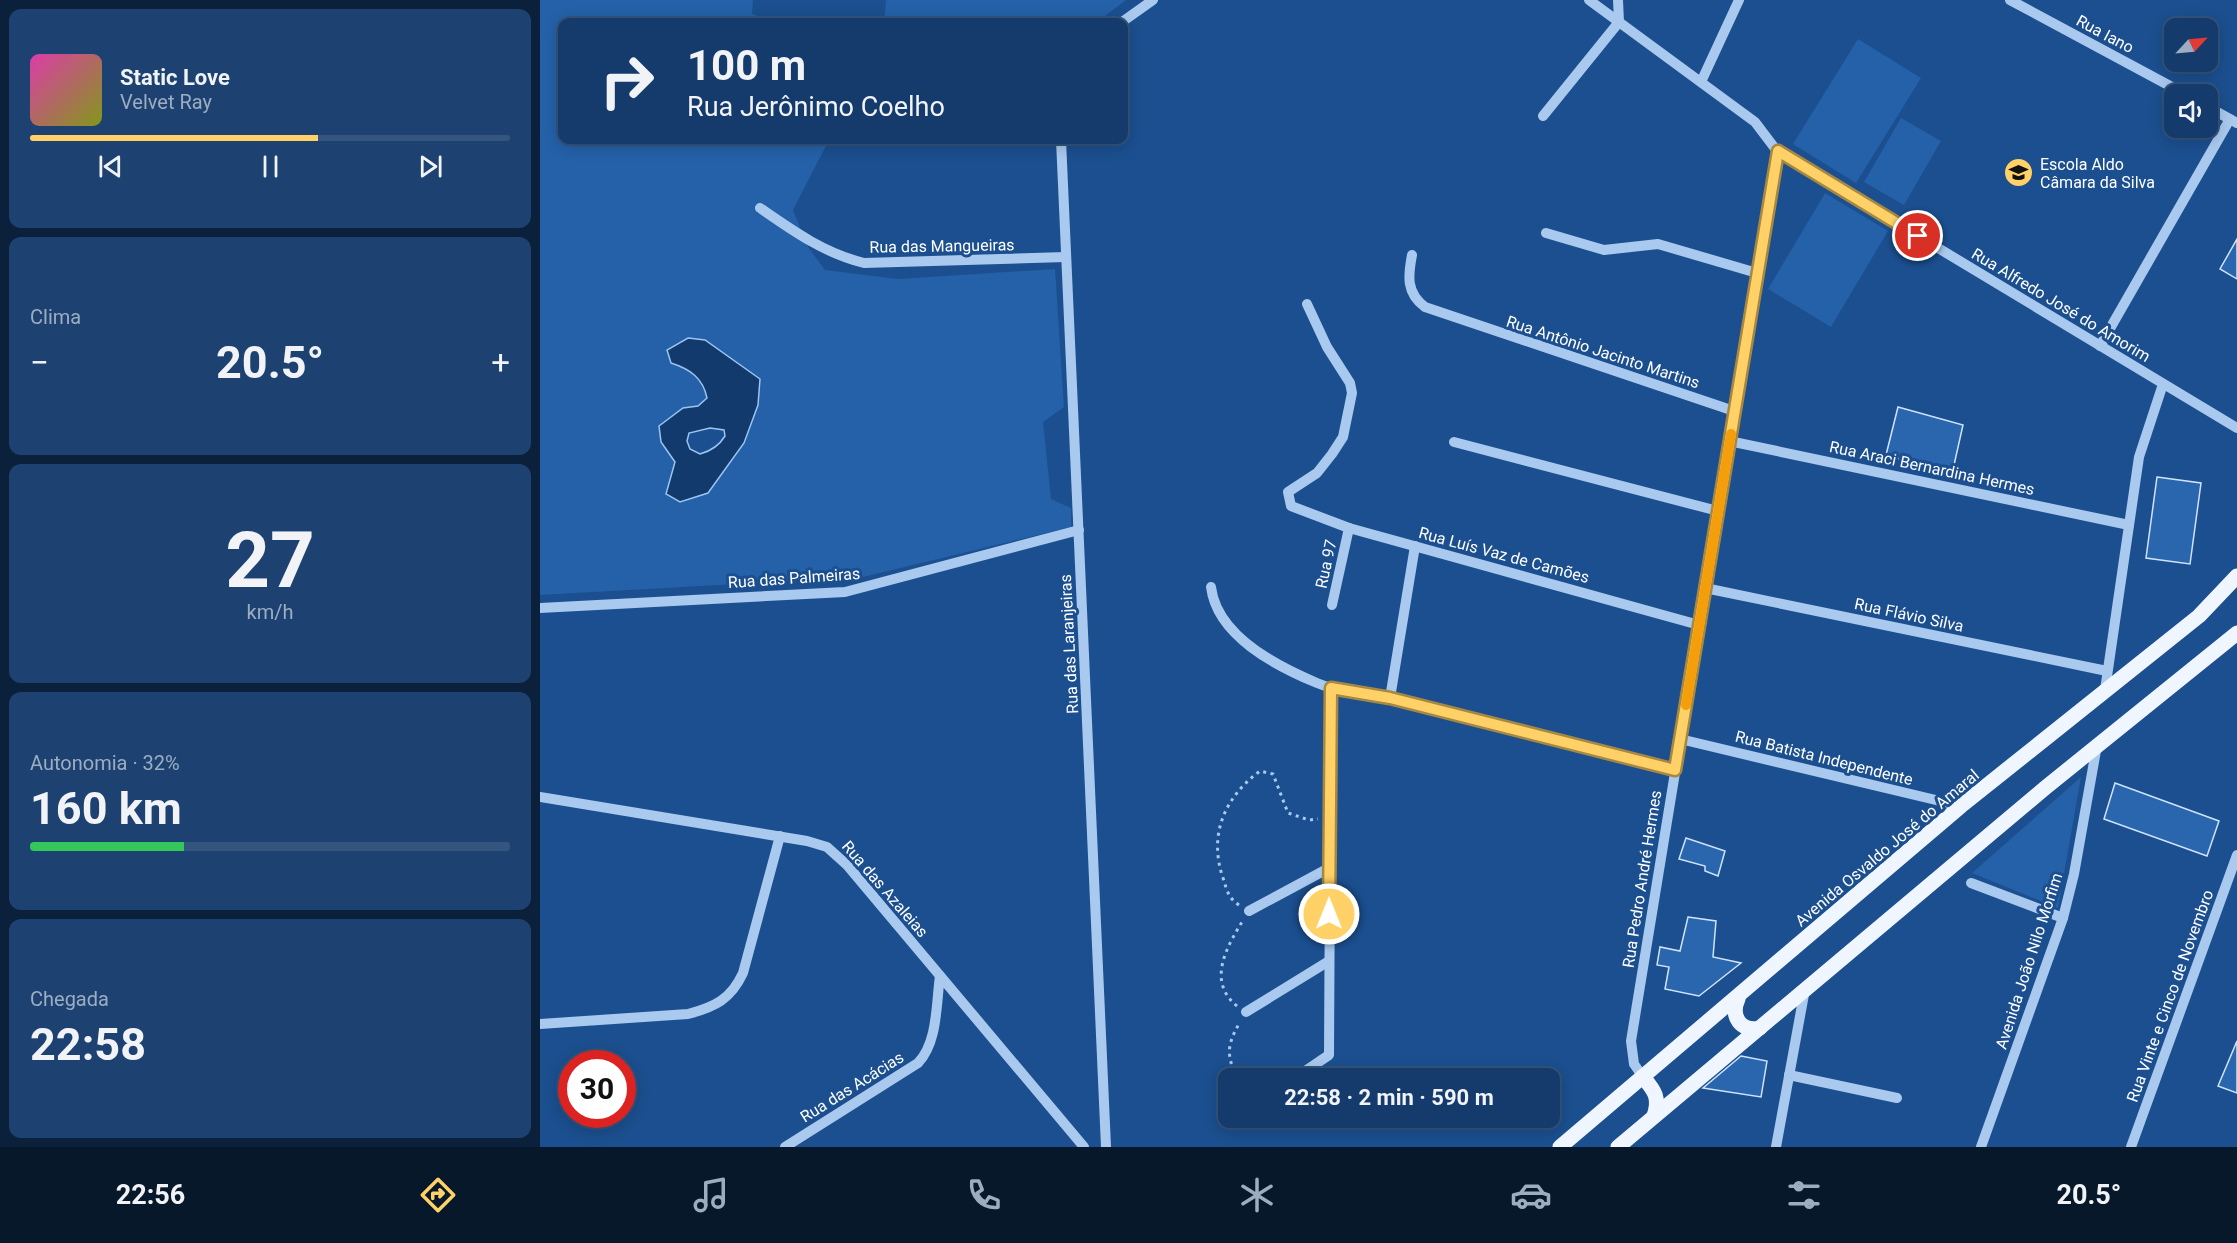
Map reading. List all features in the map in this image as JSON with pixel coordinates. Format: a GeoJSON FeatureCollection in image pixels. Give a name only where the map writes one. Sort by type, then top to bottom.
{"type":"FeatureCollection","features":[{"type":"Feature","properties":{"kind":"main road","name":"Avenida Osvaldo José do Amaral"},"geometry":{"type":"LineString","coordinates":[[1560,1147],[1738,999],[1961,806],[2199,616],[2237,576]]}},
{"type":"Feature","properties":{"kind":"main road"},"geometry":{"type":"LineString","coordinates":[[1618,1147],[2097,745],[2237,633]]}},
{"type":"Feature","properties":{"kind":"main road"},"geometry":{"type":"LineString","coordinates":[[1738,999],[1734,1015],[1738,1022],[1752,1030],[1760,1028]]}},
{"type":"Feature","properties":{"kind":"main road"},"geometry":{"type":"LineString","coordinates":[[1643,1077],[1657,1095],[1658,1103],[1654,1116]]}},
{"type":"Feature","properties":{"kind":"street"},"geometry":{"type":"LineString","coordinates":[[1128,18],[1154,0]]}},
{"type":"Feature","properties":{"kind":"street"},"geometry":{"type":"LineString","coordinates":[[1589,0],[1755,122],[1778,151]]}},
{"type":"Feature","properties":{"kind":"street"},"geometry":{"type":"LineString","coordinates":[[1543,116],[1618,22],[1618,0]]}},
{"type":"Feature","properties":{"kind":"street"},"geometry":{"type":"LineString","coordinates":[[1701,82],[1739,0]]}},
{"type":"Feature","properties":{"kind":"street","name":"Rua Iano"},"geometry":{"type":"LineString","coordinates":[[2010,0],[2167,84]]}},
{"type":"Feature","properties":{"kind":"street"},"geometry":{"type":"LineString","coordinates":[[2100,346],[2234,121],[2218,112]]}},
{"type":"Feature","properties":{"kind":"street","name":"Rua das Laranjeiras"},"geometry":{"type":"LineString","coordinates":[[1061,144],[1106,1147]]}},
{"type":"Feature","properties":{"kind":"street","name":"Rua Pedro André Hermes"},"geometry":{"type":"LineString","coordinates":[[1643,1077],[1634,1064],[1631,1041],[1778,151]]}},
{"type":"Feature","properties":{"kind":"street","name":"Rua Alfredo José do Amorim"},"geometry":{"type":"LineString","coordinates":[[1778,151],[2237,428]]}},
{"type":"Feature","properties":{"kind":"street","name":"Rua das Mangueiras"},"geometry":{"type":"LineString","coordinates":[[760,208],[810,242],[845,258],[864,263],[1066,257]]}},
{"type":"Feature","properties":{"kind":"street"},"geometry":{"type":"LineString","coordinates":[[1546,232],[1604,250],[1658,244],[1757,273]]}},
{"type":"Feature","properties":{"kind":"street","name":"Rua Antônio Jacinto Martins"},"geometry":{"type":"LineString","coordinates":[[1412,255],[1408,276],[1417,300],[1425,307],[1734,411]]}},
{"type":"Feature","properties":{"kind":"street","name":"Rua Luís Vaz de Camões"},"geometry":{"type":"LineString","coordinates":[[1307,304],[1327,347],[1350,383],[1352,393],[1342,437],[1317,473],[1288,492],[1291,506],[1348,528],[1699,625]]}},
{"type":"Feature","properties":{"kind":"street"},"geometry":{"type":"LineString","coordinates":[[2105,690],[2128,525],[2143,441],[2163,384]]}},
{"type":"Feature","properties":{"kind":"street","name":"Rua Araci Bernardina Hermes"},"geometry":{"type":"LineString","coordinates":[[1730,441],[2128,525]]}},
{"type":"Feature","properties":{"kind":"street"},"geometry":{"type":"LineString","coordinates":[[1454,442],[1718,511]]}},
{"type":"Feature","properties":{"kind":"street","name":"Rua 97"},"geometry":{"type":"LineString","coordinates":[[1332,606],[1348,528]]}},
{"type":"Feature","properties":{"kind":"street","name":"Rua das Palmeiras"},"geometry":{"type":"LineString","coordinates":[[540,608],[845,592],[1078,530]]}},
{"type":"Feature","properties":{"kind":"street"},"geometry":{"type":"LineString","coordinates":[[1390,698],[1415,546]]}},
{"type":"Feature","properties":{"kind":"street"},"geometry":{"type":"LineString","coordinates":[[1211,587],[1217,612],[1233,632],[1257,650],[1302,676],[1331,688],[1390,698],[1675,770]]}},
{"type":"Feature","properties":{"kind":"street","name":"Rua Flávio Silva"},"geometry":{"type":"LineString","coordinates":[[1705,588],[2107,671]]}},
{"type":"Feature","properties":{"kind":"street"},"geometry":{"type":"LineString","coordinates":[[1310,1068],[1329,1055],[1331,688]]}},
{"type":"Feature","properties":{"kind":"street","name":"Rua Batista Independente"},"geometry":{"type":"LineString","coordinates":[[1680,739],[1961,806]]}},
{"type":"Feature","properties":{"kind":"street","name":"Avenida João Nilo Morfim"},"geometry":{"type":"LineString","coordinates":[[1981,1147],[2062,918],[2074,874],[2097,745]]}},
{"type":"Feature","properties":{"kind":"street","name":"Rua das Azaleias"},"geometry":{"type":"LineString","coordinates":[[540,797],[780,836],[827,847],[847,866],[1084,1147]]}},
{"type":"Feature","properties":{"kind":"street"},"geometry":{"type":"LineString","coordinates":[[540,1024],[688,1014],[709,1009],[724,1000],[735,989],[743,973],[780,836]]}},
{"type":"Feature","properties":{"kind":"street","name":"Rua Vinte e Cinco de Novembro"},"geometry":{"type":"LineString","coordinates":[[2131,1147],[2237,855]]}},
{"type":"Feature","properties":{"kind":"street"},"geometry":{"type":"LineString","coordinates":[[1249,911],[1329,868]]}},
{"type":"Feature","properties":{"kind":"street"},"geometry":{"type":"LineString","coordinates":[[1971,883],[2062,918]]}},
{"type":"Feature","properties":{"kind":"street"},"geometry":{"type":"LineString","coordinates":[[1246,1012],[1329,961]]}},
{"type":"Feature","properties":{"kind":"street","name":"Rua das Acácias"},"geometry":{"type":"LineString","coordinates":[[785,1147],[918,1063],[926,1054],[930,1044],[940,976]]}},
{"type":"Feature","properties":{"kind":"street"},"geometry":{"type":"LineString","coordinates":[[1776,1147],[1805,990]]}},
{"type":"Feature","properties":{"kind":"street"},"geometry":{"type":"LineString","coordinates":[[1789,1075],[1897,1098]]}},
{"type":"Feature","properties":{"kind":"path"},"geometry":{"type":"LineString","coordinates":[[1232,1068],[1228,1060],[1232,1037],[1246,1012],[1226,997],[1220,971],[1230,941],[1249,911],[1230,899],[1216,858],[1220,822],[1242,785],[1260,771],[1273,774],[1288,813],[1309,820],[1329,817]]}},
{"type":"Feature","properties":{"kind":"shaded area"},"geometry":{"type":"Polygon","coordinates":[[[540,0],[753,0],[752,14],[762,18],[558,18],[558,144],[827,144],[793,210],[808,247],[825,270],[898,279],[1055,269],[1064,407],[1043,422],[1051,499],[1071,508],[1071,527],[863,577],[540,595],[540,0]],[[671,363],[694,375],[702,385],[707,398],[698,406],[683,409],[675,462],[667,494],[736,454],[746,437],[760,379],[743,368],[671,363]]]}},
{"type":"Feature","properties":{"kind":"shaded area"},"geometry":{"type":"Polygon","coordinates":[[[886,0],[1126,0],[1102,18],[884,18],[886,0]]]}},
{"type":"Feature","properties":{"kind":"shaded area"},"geometry":{"type":"Polygon","coordinates":[[[1858,39],[1921,78],[1856,183],[1793,144],[1858,39]]]}},
{"type":"Feature","properties":{"kind":"shaded area"},"geometry":{"type":"Polygon","coordinates":[[[1901,118],[1941,141],[1904,205],[1864,182],[1901,118]]]}},
{"type":"Feature","properties":{"kind":"shaded area"},"geometry":{"type":"Polygon","coordinates":[[[1825,193],[1888,231],[1831,327],[1768,289],[1825,193]]]}},
{"type":"Feature","properties":{"kind":"shaded area"},"geometry":{"type":"Polygon","coordinates":[[[688,338],[705,340],[760,379],[758,405],[744,443],[708,493],[680,502],[666,494],[675,462],[661,442],[659,426],[683,408],[698,406],[707,398],[695,375],[671,363],[667,350],[688,338]],[[710,428],[689,433],[687,441],[690,449],[700,454],[711,450],[725,436],[724,430],[710,428]]]}},
{"type":"Feature","properties":{"kind":"shaded area"},"geometry":{"type":"Polygon","coordinates":[[[2081,777],[2058,908],[1972,873],[2081,777]]]}},
{"type":"Feature","properties":{"kind":"building"},"geometry":{"type":"Polygon","coordinates":[[[2237,239],[2237,279],[2220,269],[2237,239]]]}},
{"type":"Feature","properties":{"kind":"building"},"geometry":{"type":"Polygon","coordinates":[[[1898,407],[1963,425],[1952,474],[1886,455],[1898,407]]]}},
{"type":"Feature","properties":{"kind":"building"},"geometry":{"type":"Polygon","coordinates":[[[2157,477],[2201,483],[2190,564],[2146,558],[2157,477]]]}},
{"type":"Feature","properties":{"kind":"building"},"geometry":{"type":"Polygon","coordinates":[[[2115,783],[2219,821],[2207,856],[2104,819],[2115,783]]]}},
{"type":"Feature","properties":{"kind":"building"},"geometry":{"type":"Polygon","coordinates":[[[1686,838],[1725,851],[1718,876],[1705,871],[1705,866],[1679,859],[1686,838]]]}},
{"type":"Feature","properties":{"kind":"building"},"geometry":{"type":"Polygon","coordinates":[[[1688,917],[1716,921],[1713,957],[1741,963],[1699,996],[1665,989],[1669,967],[1657,965],[1660,947],[1680,951],[1688,917]]]}},
{"type":"Feature","properties":{"kind":"building"},"geometry":{"type":"Polygon","coordinates":[[[2237,1041],[2237,1093],[2218,1086],[2237,1041]]]}},
{"type":"Feature","properties":{"kind":"building"},"geometry":{"type":"Polygon","coordinates":[[[1741,1056],[1767,1061],[1761,1097],[1703,1088],[1741,1056]]]}},
{"type":"Feature","properties":{"kind":"slow traffic"},"geometry":{"type":"LineString","coordinates":[[1686,705],[1731,434]]}},
{"type":"Feature","properties":{"kind":"place","name":"Escola Aldo Câmara da Silva"},"geometry":{"type":"Point","coordinates":[2019,173]}},
{"type":"Feature","properties":{"kind":"route"},"geometry":{"type":"LineString","coordinates":[[1329,914],[1331,688],[1390,698],[1675,770],[1778,151],[1918,236]]}}]}
